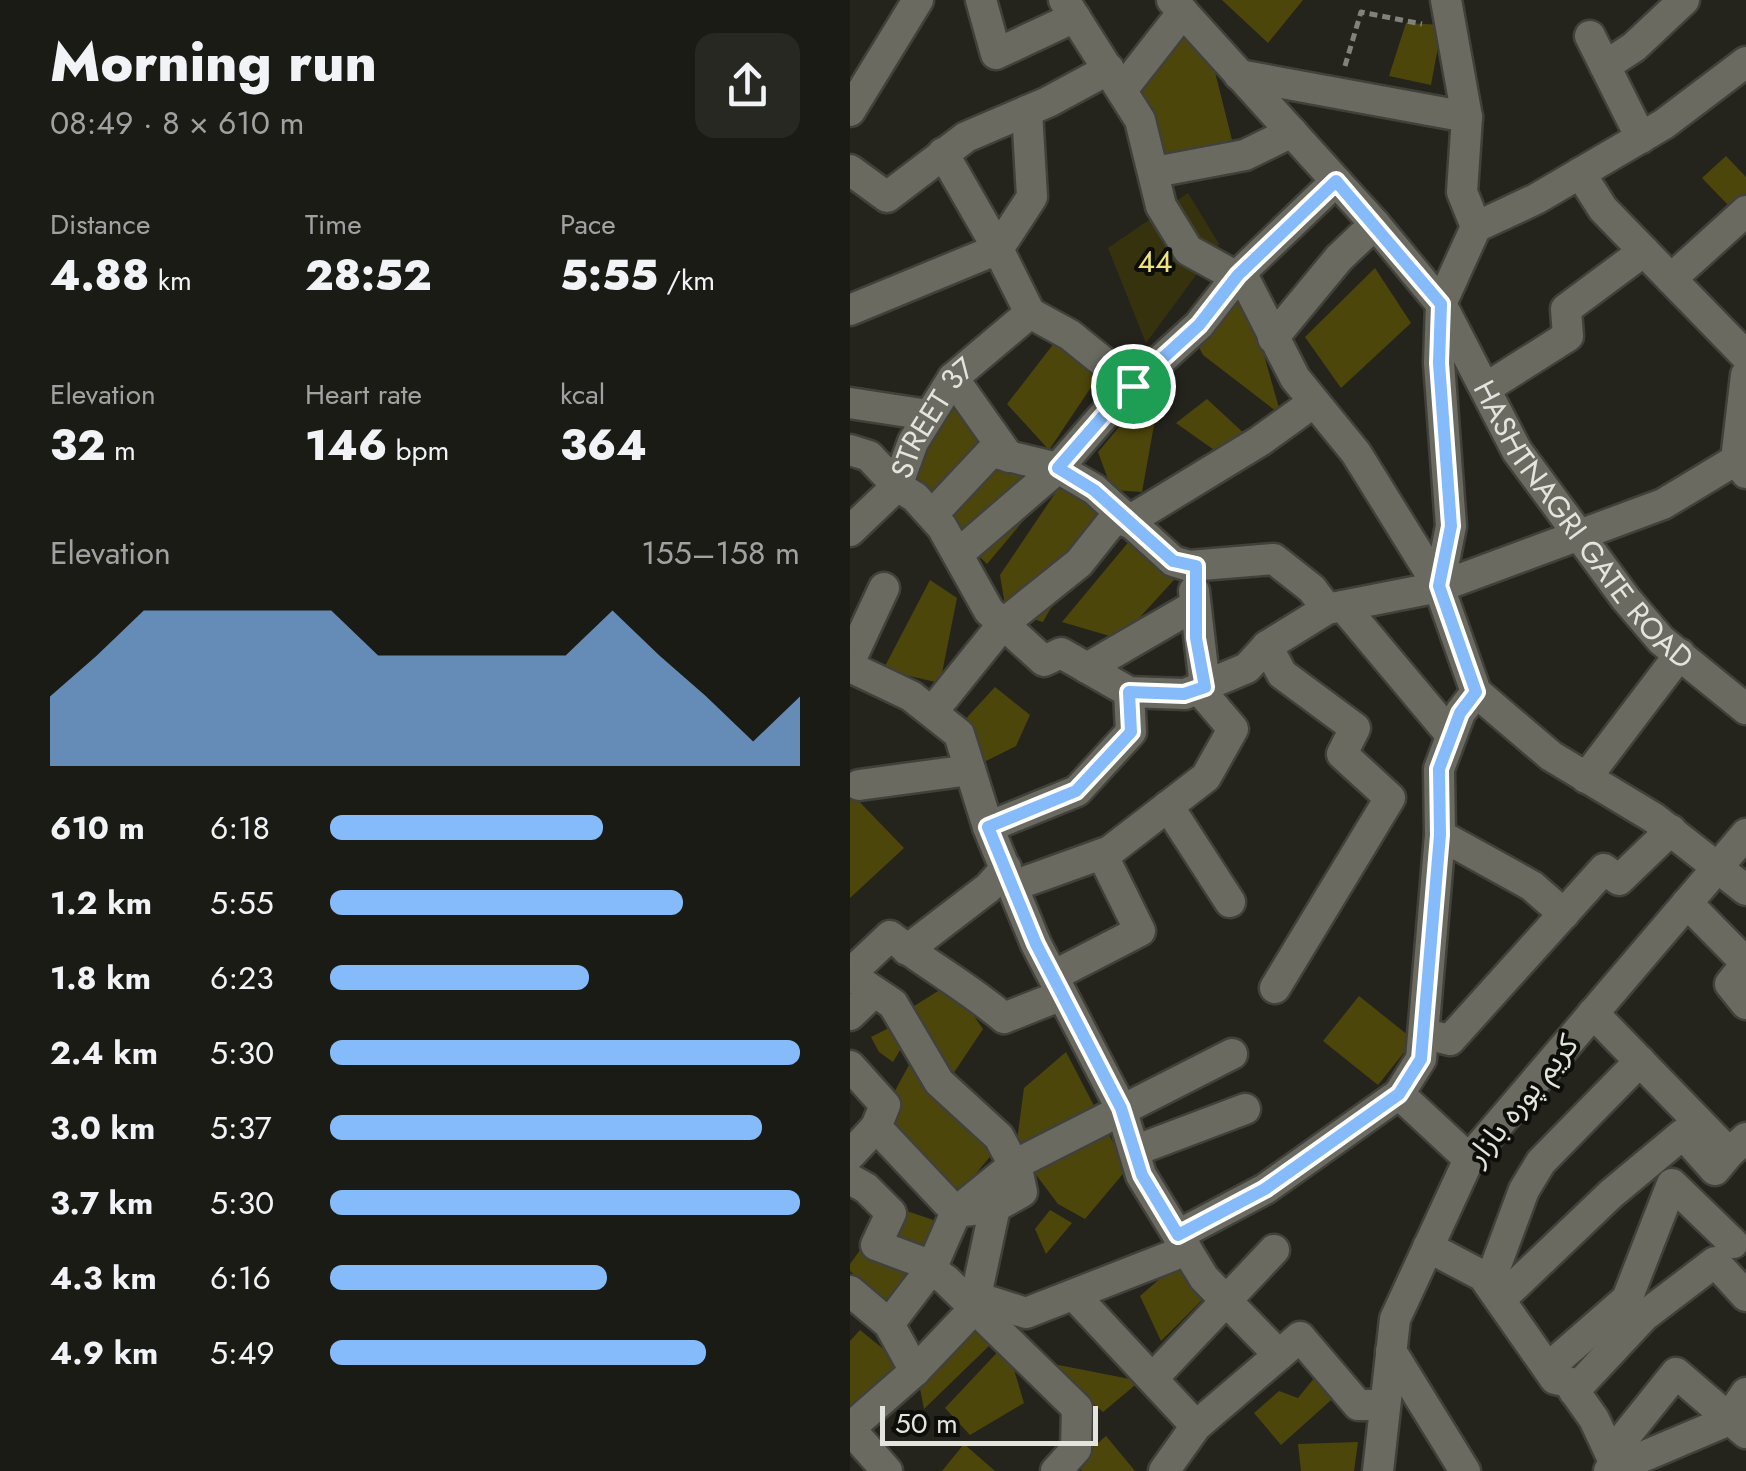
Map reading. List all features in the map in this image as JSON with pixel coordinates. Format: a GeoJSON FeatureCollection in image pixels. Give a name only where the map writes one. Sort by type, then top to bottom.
{"type":"FeatureCollection","features":[{"type":"Feature","properties":{"kind":"street"},"geometry":{"type":"LineString","coordinates":[[850,111],[920,0]]}},
{"type":"Feature","properties":{"kind":"street"},"geometry":{"type":"LineString","coordinates":[[981,0],[996,54],[1069,8],[1140,120],[1162,206],[1188,250],[1198,260],[1238,275],[1260,303],[1294,378],[1356,453],[1439,586],[1476,692],[1518,731],[1671,830],[1746,890]]}},
{"type":"Feature","properties":{"kind":"street"},"geometry":{"type":"LineString","coordinates":[[1604,66],[1634,48],[1684,0]]}},
{"type":"Feature","properties":{"kind":"street"},"geometry":{"type":"LineString","coordinates":[[850,170],[887,197],[966,137],[1116,80],[1178,6]]}},
{"type":"Feature","properties":{"kind":"street","name":"HASHTNAGRI GATE ROAD"},"geometry":{"type":"LineString","coordinates":[[1178,6],[1375,224],[1441,304],[1517,451],[1576,534],[1661,640],[1746,709]]}},
{"type":"Feature","properties":{"kind":"street"},"geometry":{"type":"LineString","coordinates":[[1449,13],[1466,117],[1462,192],[1476,227]]}},
{"type":"Feature","properties":{"kind":"street"},"geometry":{"type":"LineString","coordinates":[[1590,36],[1640,138]]}},
{"type":"Feature","properties":{"kind":"street"},"geometry":{"type":"LineString","coordinates":[[1439,586],[1451,526],[1439,363],[1441,304],[1476,227],[1640,138],[1746,62]]}},
{"type":"Feature","properties":{"kind":"street"},"geometry":{"type":"LineString","coordinates":[[1239,75],[1466,117]]}},
{"type":"Feature","properties":{"kind":"street"},"geometry":{"type":"LineString","coordinates":[[850,310],[998,249],[1032,197],[1027,111]]}},
{"type":"Feature","properties":{"kind":"street"},"geometry":{"type":"LineString","coordinates":[[1154,172],[1244,155],[1292,132]]}},
{"type":"Feature","properties":{"kind":"street"},"geometry":{"type":"LineString","coordinates":[[942,153],[1030,313],[1070,335],[1133,386]]}},
{"type":"Feature","properties":{"kind":"street"},"geometry":{"type":"LineString","coordinates":[[1580,173],[1603,209],[1746,356]]}},
{"type":"Feature","properties":{"kind":"street"},"geometry":{"type":"LineString","coordinates":[[958,554],[1058,468],[1133,386],[1199,325],[1238,275],[1336,181]]}},
{"type":"Feature","properties":{"kind":"street"},"geometry":{"type":"LineString","coordinates":[[1670,279],[1746,211]]}},
{"type":"Feature","properties":{"kind":"street"},"geometry":{"type":"LineString","coordinates":[[1273,338],[1339,258],[1375,224]]}},
{"type":"Feature","properties":{"kind":"street"},"geometry":{"type":"LineString","coordinates":[[1486,388],[1568,336],[1566,309],[1644,251]]}},
{"type":"Feature","properties":{"kind":"street","name":"STREET 37"},"geometry":{"type":"LineString","coordinates":[[850,531],[897,486],[912,442],[953,378],[1030,313]]}},
{"type":"Feature","properties":{"kind":"street"},"geometry":{"type":"LineString","coordinates":[[850,450],[870,456],[897,486],[915,497],[932,515],[958,554],[972,588],[1044,662],[1062,654],[1129,692],[1184,694],[1248,668],[1267,646],[1335,607],[1439,586],[1663,504],[1741,467],[1746,375]]}},
{"type":"Feature","properties":{"kind":"street"},"geometry":{"type":"LineString","coordinates":[[953,378],[992,426],[1008,457]]}},
{"type":"Feature","properties":{"kind":"street"},"geometry":{"type":"LineString","coordinates":[[933,711],[1003,624],[1079,563],[1122,518],[1230,461],[1314,402]]}},
{"type":"Feature","properties":{"kind":"street"},"geometry":{"type":"LineString","coordinates":[[850,403],[928,415]]}},
{"type":"Feature","properties":{"kind":"street"},"geometry":{"type":"LineString","coordinates":[[932,515],[991,452],[1058,468],[1094,490],[1173,561],[1196,566],[1274,559],[1335,607],[1451,735]]}},
{"type":"Feature","properties":{"kind":"street"},"geometry":{"type":"LineString","coordinates":[[907,950],[988,888],[1010,877],[1102,854],[1206,776],[1233,729],[1202,688],[1194,606],[1196,566]]}},
{"type":"Feature","properties":{"kind":"street"},"geometry":{"type":"LineString","coordinates":[[884,588],[850,664],[933,711],[959,734],[988,827],[1058,985],[1121,1108],[1142,1175],[1204,1278],[1279,1355]]}},
{"type":"Feature","properties":{"kind":"street"},"geometry":{"type":"LineString","coordinates":[[1087,668],[1194,606]]}},
{"type":"Feature","properties":{"kind":"street"},"geometry":{"type":"LineString","coordinates":[[1267,646],[1282,674],[1354,728],[1342,754],[1390,798],[1275,988]]}},
{"type":"Feature","properties":{"kind":"street"},"geometry":{"type":"LineString","coordinates":[[1586,778],[1680,654]]}},
{"type":"Feature","properties":{"kind":"street"},"geometry":{"type":"LineString","coordinates":[[988,827],[1076,791],[1131,732],[1129,692]]}},
{"type":"Feature","properties":{"kind":"street"},"geometry":{"type":"LineString","coordinates":[[974,1304],[1026,1313],[1074,1296],[1183,1243],[1399,1094],[1421,1059],[1425,1034],[1431,905],[1440,835],[1438,780],[1460,713],[1476,692]]}},
{"type":"Feature","properties":{"kind":"street"},"geometry":{"type":"LineString","coordinates":[[859,786],[970,770]]}},
{"type":"Feature","properties":{"kind":"street"},"geometry":{"type":"LineString","coordinates":[[1168,806],[1230,902]]}},
{"type":"Feature","properties":{"kind":"street"},"geometry":{"type":"LineString","coordinates":[[1425,1034],[1450,1040],[1604,870],[1619,880],[1671,830]]}},
{"type":"Feature","properties":{"kind":"street","name":"کریم پورہ بازار"},"geometry":{"type":"LineString","coordinates":[[1378,1471],[1395,1319],[1469,1159],[1746,834]]}},
{"type":"Feature","properties":{"kind":"street"},"geometry":{"type":"LineString","coordinates":[[1440,835],[1532,886],[1564,914]]}},
{"type":"Feature","properties":{"kind":"street"},"geometry":{"type":"LineString","coordinates":[[850,1015],[858,980],[890,936],[1004,1018],[1058,985],[1140,931],[1102,854]]}},
{"type":"Feature","properties":{"kind":"street"},"geometry":{"type":"LineString","coordinates":[[1687,903],[1746,963],[1730,984],[1746,1004]]}},
{"type":"Feature","properties":{"kind":"street"},"geometry":{"type":"LineString","coordinates":[[858,980],[893,1004],[939,1082],[999,1137],[1018,1178]]}},
{"type":"Feature","properties":{"kind":"street"},"geometry":{"type":"LineString","coordinates":[[1496,1291],[1683,1134],[1716,1170],[1737,1146],[1640,1061],[1594,1013]]}},
{"type":"Feature","properties":{"kind":"street"},"geometry":{"type":"LineString","coordinates":[[889,1324],[930,1269],[956,1212],[1018,1178],[1121,1108],[1232,1054]]}},
{"type":"Feature","properties":{"kind":"street"},"geometry":{"type":"LineString","coordinates":[[1496,1291],[1524,1190],[1541,1162],[1640,1061]]}},
{"type":"Feature","properties":{"kind":"street"},"geometry":{"type":"LineString","coordinates":[[850,1066],[885,1105],[876,1127],[850,1154]]}},
{"type":"Feature","properties":{"kind":"street"},"geometry":{"type":"LineString","coordinates":[[1399,1094],[1469,1159]]}},
{"type":"Feature","properties":{"kind":"street"},"geometry":{"type":"LineString","coordinates":[[1134,1150],[1246,1109]]}},
{"type":"Feature","properties":{"kind":"street"},"geometry":{"type":"LineString","coordinates":[[876,1127],[956,1212]]}},
{"type":"Feature","properties":{"kind":"street"},"geometry":{"type":"LineString","coordinates":[[887,1471],[850,1429],[916,1370],[974,1304],[995,1207],[1018,1178]]}},
{"type":"Feature","properties":{"kind":"street"},"geometry":{"type":"LineString","coordinates":[[1574,1391],[1635,1307],[1672,1184],[1731,1244],[1746,1296]]}},
{"type":"Feature","properties":{"kind":"street"},"geometry":{"type":"LineString","coordinates":[[855,1191],[891,1213],[876,1245],[930,1269],[974,1304],[1077,1408],[1076,1449],[1056,1471]]}},
{"type":"Feature","properties":{"kind":"street"},"geometry":{"type":"LineString","coordinates":[[956,1212],[995,1207]]}},
{"type":"Feature","properties":{"kind":"street"},"geometry":{"type":"LineString","coordinates":[[1548,1368],[1731,1244]]}},
{"type":"Feature","properties":{"kind":"street"},"geometry":{"type":"LineString","coordinates":[[1428,1247],[1496,1291],[1548,1368],[1574,1391],[1612,1464]]}},
{"type":"Feature","properties":{"kind":"street"},"geometry":{"type":"LineString","coordinates":[[1153,1378],[1274,1250]]}},
{"type":"Feature","properties":{"kind":"street"},"geometry":{"type":"LineString","coordinates":[[850,1291],[889,1324],[916,1370]]}},
{"type":"Feature","properties":{"kind":"street"},"geometry":{"type":"LineString","coordinates":[[1074,1296],[1196,1426]]}},
{"type":"Feature","properties":{"kind":"street"},"geometry":{"type":"LineString","coordinates":[[1164,1471],[1196,1426],[1300,1337],[1358,1405],[1385,1406]]}},
{"type":"Feature","properties":{"kind":"street"},"geometry":{"type":"LineString","coordinates":[[1391,1351],[1464,1471]]}},
{"type":"Feature","properties":{"kind":"street"},"geometry":{"type":"LineString","coordinates":[[1612,1464],[1676,1373],[1736,1427]]}},
{"type":"Feature","properties":{"kind":"street"},"geometry":{"type":"LineString","coordinates":[[1736,1427],[1746,1393]]}},
{"type":"Feature","properties":{"kind":"street"},"geometry":{"type":"LineString","coordinates":[[1612,1464],[1736,1427]]}},
{"type":"Feature","properties":{"kind":"path"},"geometry":{"type":"LineString","coordinates":[[1338,93],[1361,12],[1406,23],[1449,13]]}},
{"type":"Feature","properties":{"kind":"green space","name":"44"},"geometry":{"type":"Polygon","coordinates":[[[1188,193],[1219,244],[1146,343],[1108,248],[1188,193]]]}},
{"type":"Feature","properties":{"kind":"building"},"geometry":{"type":"Polygon","coordinates":[[[1222,0],[1303,0],[1268,43],[1222,0]]]}},
{"type":"Feature","properties":{"kind":"building"},"geometry":{"type":"Polygon","coordinates":[[[1406,23],[1442,25],[1431,85],[1389,76],[1406,23]]]}},
{"type":"Feature","properties":{"kind":"building"},"geometry":{"type":"Polygon","coordinates":[[[1183,30],[1209,48],[1233,144],[1164,157],[1138,90],[1183,30]]]}},
{"type":"Feature","properties":{"kind":"building"},"geometry":{"type":"Polygon","coordinates":[[[1726,156],[1746,177],[1746,194],[1731,208],[1702,178],[1726,156]]]}},
{"type":"Feature","properties":{"kind":"building"},"geometry":{"type":"Polygon","coordinates":[[[1375,268],[1411,323],[1341,388],[1305,337],[1375,268]]]}},
{"type":"Feature","properties":{"kind":"building"},"geometry":{"type":"Polygon","coordinates":[[[1248,299],[1281,415],[1203,355],[1187,324],[1248,299]]]}},
{"type":"Feature","properties":{"kind":"building"},"geometry":{"type":"Polygon","coordinates":[[[1055,342],[1100,374],[1049,450],[1007,404],[1055,342]]]}},
{"type":"Feature","properties":{"kind":"building"},"geometry":{"type":"Polygon","coordinates":[[[1163,375],[1142,492],[1112,490],[1098,452],[1163,375]]]}},
{"type":"Feature","properties":{"kind":"building"},"geometry":{"type":"Polygon","coordinates":[[[950,397],[986,440],[934,505],[908,476],[950,397]]]}},
{"type":"Feature","properties":{"kind":"building"},"geometry":{"type":"Polygon","coordinates":[[[1207,399],[1248,437],[1224,457],[1176,423],[1207,399]]]}},
{"type":"Feature","properties":{"kind":"building"},"geometry":{"type":"Polygon","coordinates":[[[995,459],[1062,475],[987,564],[945,523],[995,459]]]}},
{"type":"Feature","properties":{"kind":"building"},"geometry":{"type":"Polygon","coordinates":[[[1062,483],[1106,510],[1043,622],[1006,611],[1000,575],[1062,483]]]}},
{"type":"Feature","properties":{"kind":"building"},"geometry":{"type":"Polygon","coordinates":[[[1136,533],[1183,570],[1120,639],[1062,622],[1136,533]]]}},
{"type":"Feature","properties":{"kind":"building"},"geometry":{"type":"Polygon","coordinates":[[[930,580],[957,598],[940,683],[883,670],[930,580]]]}},
{"type":"Feature","properties":{"kind":"building"},"geometry":{"type":"Polygon","coordinates":[[[995,687],[1030,715],[1016,746],[974,767],[959,726],[995,687]]]}},
{"type":"Feature","properties":{"kind":"building"},"geometry":{"type":"Polygon","coordinates":[[[850,792],[904,848],[850,898],[850,792]]]}},
{"type":"Feature","properties":{"kind":"building"},"geometry":{"type":"Polygon","coordinates":[[[951,983],[983,1029],[949,1080],[906,1011],[951,983]]]}},
{"type":"Feature","properties":{"kind":"building"},"geometry":{"type":"Polygon","coordinates":[[[1359,996],[1414,1040],[1378,1085],[1323,1041],[1359,996]]]}},
{"type":"Feature","properties":{"kind":"building"},"geometry":{"type":"Polygon","coordinates":[[[889,1028],[903,1045],[893,1062],[879,1052],[871,1037],[889,1028]]]}},
{"type":"Feature","properties":{"kind":"building"},"geometry":{"type":"Polygon","coordinates":[[[1066,1052],[1127,1169],[1085,1219],[1058,1204],[1016,1148],[1024,1088],[1066,1052]]]}},
{"type":"Feature","properties":{"kind":"building"},"geometry":{"type":"Polygon","coordinates":[[[909,1065],[975,1123],[994,1152],[958,1195],[888,1132],[891,1098],[909,1065]]]}},
{"type":"Feature","properties":{"kind":"building"},"geometry":{"type":"Polygon","coordinates":[[[892,1206],[945,1224],[894,1309],[850,1271],[850,1264],[892,1206]]]}},
{"type":"Feature","properties":{"kind":"building"},"geometry":{"type":"Polygon","coordinates":[[[1050,1210],[1072,1223],[1046,1254],[1035,1229],[1050,1210]]]}},
{"type":"Feature","properties":{"kind":"building"},"geometry":{"type":"Polygon","coordinates":[[[1179,1262],[1208,1294],[1161,1341],[1140,1296],[1179,1262]]]}},
{"type":"Feature","properties":{"kind":"building"},"geometry":{"type":"Polygon","coordinates":[[[971,1328],[991,1344],[924,1409],[918,1378],[971,1328]]]}},
{"type":"Feature","properties":{"kind":"building"},"geometry":{"type":"Polygon","coordinates":[[[860,1330],[902,1364],[850,1416],[850,1341],[860,1330]]]}},
{"type":"Feature","properties":{"kind":"building"},"geometry":{"type":"Polygon","coordinates":[[[1006,1343],[1024,1403],[970,1435],[945,1408],[1006,1343]]]}},
{"type":"Feature","properties":{"kind":"building"},"geometry":{"type":"Polygon","coordinates":[[[1043,1362],[1140,1381],[1103,1412],[1043,1362]]]}},
{"type":"Feature","properties":{"kind":"building"},"geometry":{"type":"Polygon","coordinates":[[[1315,1377],[1339,1393],[1281,1445],[1254,1413],[1279,1391],[1298,1398],[1315,1377]]]}},
{"type":"Feature","properties":{"kind":"building"},"geometry":{"type":"Polygon","coordinates":[[[1106,1436],[1135,1471],[1082,1471],[1076,1462],[1106,1436]]]}},
{"type":"Feature","properties":{"kind":"building"},"geometry":{"type":"Polygon","coordinates":[[[1358,1442],[1354,1471],[1301,1471],[1298,1444],[1358,1442]]]}},
{"type":"Feature","properties":{"kind":"building"},"geometry":{"type":"Polygon","coordinates":[[[964,1444],[995,1471],[942,1471],[964,1444]]]}},
{"type":"Feature","properties":{"kind":"route"},"geometry":{"type":"LineString","coordinates":[[1336,181],[1441,304],[1439,363],[1451,526],[1439,586],[1476,692],[1460,713],[1439,769],[1436,790],[1440,835],[1431,905],[1421,1059],[1399,1094],[1265,1189],[1178,1235],[1142,1175],[1121,1108],[1036,944],[988,827],[1076,791],[1131,732],[1129,692],[1184,694],[1205,687],[1196,638],[1196,566],[1173,561],[1094,490],[1058,468],[1133,386],[1199,325],[1238,275],[1336,181]]}}]}
